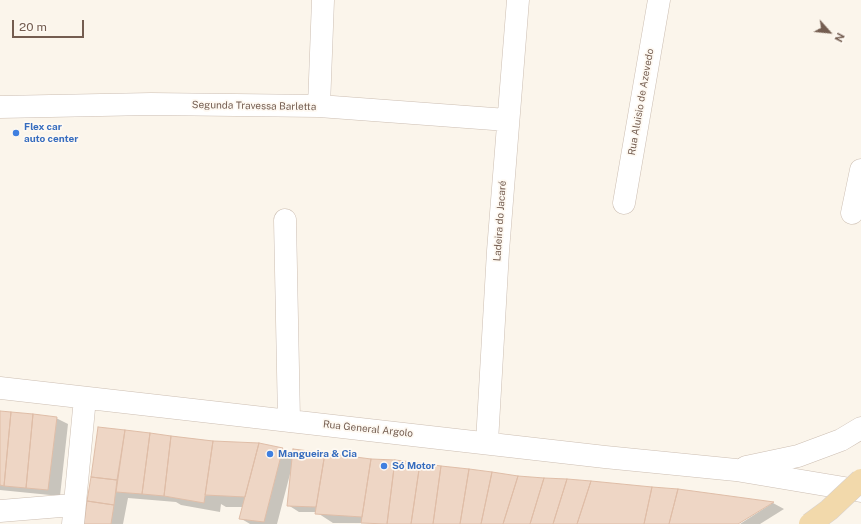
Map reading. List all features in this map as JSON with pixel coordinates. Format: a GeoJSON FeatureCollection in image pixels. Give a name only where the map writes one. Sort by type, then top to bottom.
{"type":"FeatureCollection","features":[{"type":"Feature","properties":{"kind":"main road"},"geometry":{"type":"LineString","coordinates":[[810,524],[829,510],[861,480]]}},
{"type":"Feature","properties":{"kind":"street"},"geometry":{"type":"LineString","coordinates":[[319,106],[323,0]]}},
{"type":"Feature","properties":{"kind":"street","name":"Ladeira do Jacaré"},"geometry":{"type":"LineString","coordinates":[[487,442],[507,120],[518,0]]}},
{"type":"Feature","properties":{"kind":"street","name":"Rua Aluisio de Azevedo"},"geometry":{"type":"LineString","coordinates":[[624,203],[659,0]]}},
{"type":"Feature","properties":{"kind":"street","name":"Segunda Travessa Barletta"},"geometry":{"type":"LineString","coordinates":[[0,107],[151,104],[319,106],[507,120]]}},
{"type":"Feature","properties":{"kind":"street"},"geometry":{"type":"LineString","coordinates":[[852,214],[861,170]]}},
{"type":"Feature","properties":{"kind":"street"},"geometry":{"type":"LineString","coordinates":[[285,220],[289,420]]}},
{"type":"Feature","properties":{"kind":"street","name":"Rua General Argolo"},"geometry":{"type":"LineString","coordinates":[[0,388],[487,442],[604,457],[736,470]]}},
{"type":"Feature","properties":{"kind":"street"},"geometry":{"type":"LineString","coordinates":[[0,511],[73,514],[85,398]]}},
{"type":"Feature","properties":{"kind":"street"},"geometry":{"type":"LineString","coordinates":[[736,470],[798,456],[841,440],[861,428]]}},
{"type":"Feature","properties":{"kind":"street"},"geometry":{"type":"LineString","coordinates":[[736,470],[861,491]]}},
{"type":"Feature","properties":{"kind":"building"},"geometry":{"type":"Polygon","coordinates":[[[0,411],[11,412],[4,486],[0,485],[0,411]]]}},
{"type":"Feature","properties":{"kind":"building"},"geometry":{"type":"Polygon","coordinates":[[[11,412],[33,414],[26,488],[4,486],[11,412]]]}},
{"type":"Feature","properties":{"kind":"building"},"geometry":{"type":"Polygon","coordinates":[[[33,414],[57,417],[48,490],[26,488],[33,414]]]}},
{"type":"Feature","properties":{"kind":"building"},"geometry":{"type":"Polygon","coordinates":[[[98,427],[125,430],[117,480],[91,477],[98,427]]]}},
{"type":"Feature","properties":{"kind":"building"},"geometry":{"type":"Polygon","coordinates":[[[125,430],[150,433],[142,494],[116,492],[125,430]]]}},
{"type":"Feature","properties":{"kind":"building"},"geometry":{"type":"Polygon","coordinates":[[[150,433],[171,436],[164,496],[142,494],[150,433]]]}},
{"type":"Feature","properties":{"kind":"building"},"geometry":{"type":"Polygon","coordinates":[[[171,436],[213,441],[204,503],[164,496],[171,436]]]}},
{"type":"Feature","properties":{"kind":"building"},"geometry":{"type":"Polygon","coordinates":[[[213,441],[259,443],[245,497],[205,495],[213,441]]]}},
{"type":"Feature","properties":{"kind":"building"},"geometry":{"type":"Polygon","coordinates":[[[259,443],[283,448],[264,522],[239,519],[259,443]]]}},
{"type":"Feature","properties":{"kind":"building"},"geometry":{"type":"Polygon","coordinates":[[[293,449],[325,453],[316,507],[287,506],[293,449]]]}},
{"type":"Feature","properties":{"kind":"building"},"geometry":{"type":"Polygon","coordinates":[[[325,453],[371,459],[362,517],[315,514],[325,453]]]}},
{"type":"Feature","properties":{"kind":"building"},"geometry":{"type":"Polygon","coordinates":[[[371,459],[395,460],[387,524],[361,523],[371,459]]]}},
{"type":"Feature","properties":{"kind":"building"},"geometry":{"type":"Polygon","coordinates":[[[395,460],[420,463],[411,524],[387,524],[395,460]]]}},
{"type":"Feature","properties":{"kind":"building"},"geometry":{"type":"Polygon","coordinates":[[[420,463],[441,466],[433,524],[411,524],[420,463]]]}},
{"type":"Feature","properties":{"kind":"building"},"geometry":{"type":"Polygon","coordinates":[[[441,466],[469,469],[460,524],[433,524],[441,466]]]}},
{"type":"Feature","properties":{"kind":"building"},"geometry":{"type":"Polygon","coordinates":[[[469,469],[492,472],[481,524],[460,524],[469,469]]]}},
{"type":"Feature","properties":{"kind":"building"},"geometry":{"type":"Polygon","coordinates":[[[492,472],[518,476],[503,524],[481,524],[492,472]]]}},
{"type":"Feature","properties":{"kind":"building"},"geometry":{"type":"Polygon","coordinates":[[[518,476],[544,478],[530,524],[503,524],[518,476]]]}},
{"type":"Feature","properties":{"kind":"building"},"geometry":{"type":"Polygon","coordinates":[[[91,477],[117,480],[114,505],[87,501],[91,477]]]}},
{"type":"Feature","properties":{"kind":"building"},"geometry":{"type":"Polygon","coordinates":[[[544,478],[567,479],[553,524],[530,524],[544,478]]]}},
{"type":"Feature","properties":{"kind":"building"},"geometry":{"type":"Polygon","coordinates":[[[567,479],[591,481],[577,524],[553,524],[567,479]]]}},
{"type":"Feature","properties":{"kind":"building"},"geometry":{"type":"Polygon","coordinates":[[[591,481],[652,487],[644,524],[577,524],[591,481]]]}},
{"type":"Feature","properties":{"kind":"building"},"geometry":{"type":"Polygon","coordinates":[[[652,487],[678,489],[669,524],[644,524],[652,487]]]}},
{"type":"Feature","properties":{"kind":"building"},"geometry":{"type":"Polygon","coordinates":[[[678,489],[774,502],[738,524],[669,524],[678,489]]]}},
{"type":"Feature","properties":{"kind":"building"},"geometry":{"type":"Polygon","coordinates":[[[87,501],[114,505],[111,524],[84,524],[87,501]]]}},
{"type":"Feature","properties":{"kind":"place","name":"Flex car auto center"},"geometry":{"type":"Point","coordinates":[16,133]}},
{"type":"Feature","properties":{"kind":"place","name":"Mangueira & Cia"},"geometry":{"type":"Point","coordinates":[270,454]}},
{"type":"Feature","properties":{"kind":"place","name":"Só Motor"},"geometry":{"type":"Point","coordinates":[384,466]}}]}
